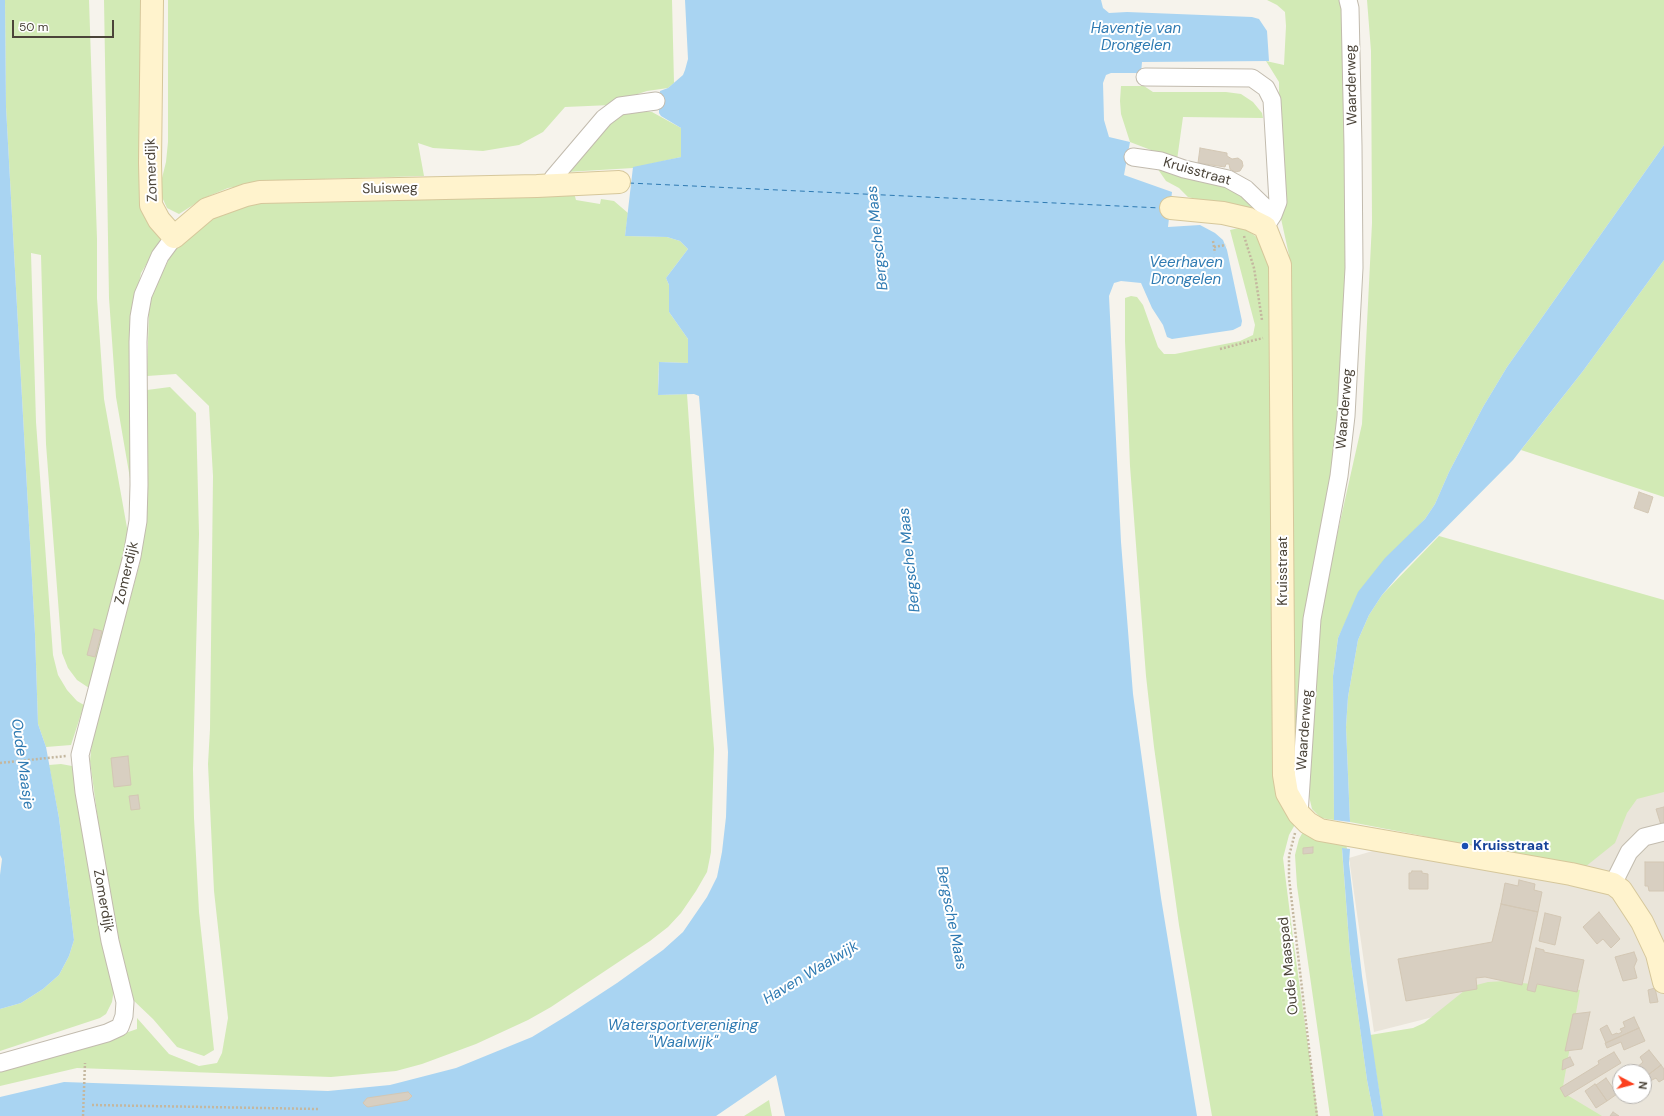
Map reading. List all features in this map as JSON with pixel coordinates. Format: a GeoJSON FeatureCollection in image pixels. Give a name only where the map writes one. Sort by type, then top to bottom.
{"type":"FeatureCollection","features":[{"type":"Feature","properties":{"kind":"street","name":"Zomerdijk"},"geometry":{"type":"LineString","coordinates":[[0,1063],[107,1033],[120,1027],[124,1016],[125,1002],[110,941],[84,792],[80,755],[132,556],[138,521],[139,317],[143,295],[160,256],[174,237],[159,220],[151,205],[150,163],[152,0]]}},
{"type":"Feature","properties":{"kind":"street","name":"Waarderweg"},"geometry":{"type":"LineString","coordinates":[[1300,814],[1312,619],[1339,476],[1346,416],[1354,268],[1353,130],[1350,8],[1348,0]]}},
{"type":"Feature","properties":{"kind":"street"},"geometry":{"type":"LineString","coordinates":[[1145,77],[1252,78],[1266,88],[1272,100],[1278,202],[1269,221],[1223,213],[1171,208]]}},
{"type":"Feature","properties":{"kind":"street"},"geometry":{"type":"LineString","coordinates":[[554,185],[553,178],[604,118],[620,106],[656,102]]}},
{"type":"Feature","properties":{"kind":"street","name":"Kruisstraat"},"geometry":{"type":"LineString","coordinates":[[1133,157],[1161,161],[1184,170],[1228,178],[1246,189],[1269,221],[1280,265],[1284,775],[1286,793],[1300,814],[1308,822],[1320,830],[1571,874],[1612,884]]}},
{"type":"Feature","properties":{"kind":"street","name":"Sluisweg"},"geometry":{"type":"LineString","coordinates":[[174,237],[207,209],[246,194],[260,192],[619,182]]}},
{"type":"Feature","properties":{"kind":"street"},"geometry":{"type":"LineString","coordinates":[[1664,832],[1644,837],[1629,852],[1612,884],[1621,890],[1642,922],[1657,954],[1664,982]]}},
{"type":"Feature","properties":{"kind":"path"},"geometry":{"type":"LineString","coordinates":[[1238,216],[1254,268],[1262,323]]}},
{"type":"Feature","properties":{"kind":"path"},"geometry":{"type":"LineString","coordinates":[[1213,241],[1215,253]]}},
{"type":"Feature","properties":{"kind":"path"},"geometry":{"type":"LineString","coordinates":[[1214,247],[1226,245]]}},
{"type":"Feature","properties":{"kind":"path"},"geometry":{"type":"LineString","coordinates":[[1220,349],[1264,338],[1263,330]]}},
{"type":"Feature","properties":{"kind":"path"},"geometry":{"type":"LineString","coordinates":[[0,763],[59,757]]}},
{"type":"Feature","properties":{"kind":"path","name":"Oude Maaspad"},"geometry":{"type":"LineString","coordinates":[[1300,814],[1289,856],[1289,878],[1317,1116]]}},
{"type":"Feature","properties":{"kind":"path"},"geometry":{"type":"LineString","coordinates":[[83,1116],[85,1063]]}},
{"type":"Feature","properties":{"kind":"path"},"geometry":{"type":"LineString","coordinates":[[92,1105],[319,1110]]}},
{"type":"Feature","properties":{"kind":"shaded area"},"geometry":{"type":"Polygon","coordinates":[[[1664,764],[1664,1116],[1496,1116],[1563,984],[1374,1032],[1349,858],[1664,764]]]}},
{"type":"Feature","properties":{"kind":"green space"},"geometry":{"type":"Polygon","coordinates":[[[5,0],[89,0],[97,239],[97,298],[104,399],[129,539],[89,688],[77,680],[68,668],[62,653],[46,444],[41,255],[31,253],[36,422],[53,655],[58,675],[67,690],[77,701],[84,705],[71,745],[46,747],[38,724],[35,634],[6,107],[5,0]]]}},
{"type":"Feature","properties":{"kind":"green space"},"geometry":{"type":"Polygon","coordinates":[[[104,0],[145,0],[165,234],[141,273],[133,312],[132,490],[116,397],[109,298],[104,0]]]}},
{"type":"Feature","properties":{"kind":"green space"},"geometry":{"type":"Polygon","coordinates":[[[168,0],[672,0],[674,83],[668,88],[647,91],[619,100],[611,105],[565,107],[543,132],[519,145],[483,151],[433,148],[418,143],[424,176],[290,180],[253,184],[228,188],[204,198],[179,214],[167,208],[162,197],[161,182],[166,162],[168,142],[168,0]]]}},
{"type":"Feature","properties":{"kind":"green space"},"geometry":{"type":"Polygon","coordinates":[[[1267,0],[1343,0],[1350,223],[1341,394],[1294,772],[1289,255],[1280,214],[1279,82],[1266,61],[1284,65],[1286,26],[1285,12],[1277,5],[1267,0]]]}},
{"type":"Feature","properties":{"kind":"green space"},"geometry":{"type":"Polygon","coordinates":[[[1367,0],[1664,0],[1664,145],[1507,367],[1483,407],[1449,472],[1435,504],[1425,519],[1409,536],[1346,621],[1338,638],[1333,676],[1334,820],[1321,818],[1312,809],[1309,796],[1322,602],[1362,424],[1372,223],[1371,51],[1367,0]]]}},
{"type":"Feature","properties":{"kind":"green space"},"geometry":{"type":"Polygon","coordinates":[[[1121,86],[1144,86],[1153,92],[1226,92],[1241,94],[1253,102],[1262,113],[1263,118],[1183,117],[1177,160],[1130,142],[1121,114],[1121,86]]]}},
{"type":"Feature","properties":{"kind":"green space"},"geometry":{"type":"Polygon","coordinates":[[[627,110],[652,112],[681,128],[681,157],[633,168],[567,172],[609,118],[627,110]]]}},
{"type":"Feature","properties":{"kind":"green space"},"geometry":{"type":"Polygon","coordinates":[[[1155,165],[1232,184],[1255,205],[1257,214],[1188,197],[1179,188],[1166,181],[1155,165]]]}},
{"type":"Feature","properties":{"kind":"green space"},"geometry":{"type":"Polygon","coordinates":[[[574,193],[576,200],[600,204],[601,199],[614,201],[628,213],[625,236],[667,237],[680,241],[688,249],[666,278],[669,285],[669,312],[688,339],[688,363],[659,362],[658,395],[687,394],[714,749],[711,852],[707,872],[696,891],[681,913],[668,927],[650,941],[551,1007],[528,1020],[476,1044],[422,1064],[396,1071],[331,1077],[77,1068],[0,1086],[0,1070],[105,1040],[137,1029],[137,1018],[169,1054],[199,1066],[217,1063],[222,1053],[228,1018],[214,891],[208,764],[210,729],[213,476],[209,406],[176,374],[147,376],[149,308],[152,293],[174,249],[185,231],[243,199],[574,193]]]}},
{"type":"Feature","properties":{"kind":"green space"},"geometry":{"type":"Polygon","coordinates":[[[1243,227],[1262,241],[1271,257],[1297,821],[1289,835],[1283,858],[1318,1116],[1212,1116],[1179,925],[1154,747],[1146,676],[1130,466],[1125,341],[1125,298],[1131,296],[1137,297],[1143,305],[1158,347],[1164,354],[1175,354],[1240,341],[1253,335],[1255,325],[1230,230],[1243,227]]]}},
{"type":"Feature","properties":{"kind":"green space"},"geometry":{"type":"Polygon","coordinates":[[[1664,260],[1664,497],[1521,450],[1583,371],[1664,260]]]}},
{"type":"Feature","properties":{"kind":"green space"},"geometry":{"type":"Polygon","coordinates":[[[170,387],[196,413],[199,534],[193,769],[194,818],[199,912],[214,1050],[204,1056],[177,1047],[153,1019],[133,1000],[117,939],[108,895],[90,761],[92,740],[140,562],[147,507],[147,390],[170,387]]]}},
{"type":"Feature","properties":{"kind":"green space"},"geometry":{"type":"Polygon","coordinates":[[[1439,536],[1664,600],[1664,792],[1637,799],[1627,813],[1615,843],[1585,867],[1350,822],[1346,727],[1348,697],[1358,640],[1369,615],[1382,595],[1439,536]]]}},
{"type":"Feature","properties":{"kind":"green space"},"geometry":{"type":"Polygon","coordinates":[[[61,764],[72,766],[101,938],[114,989],[112,1002],[106,1014],[100,1018],[0,1051],[0,1009],[21,1003],[43,989],[59,975],[69,956],[74,940],[59,818],[49,765],[61,764]]]}},
{"type":"Feature","properties":{"kind":"green space"},"geometry":{"type":"Polygon","coordinates":[[[1304,830],[1345,838],[1347,849],[1342,849],[1350,954],[1367,1080],[1374,1116],[1330,1116],[1297,886],[1295,855],[1299,839],[1304,830]]]}},
{"type":"Feature","properties":{"kind":"green space"},"geometry":{"type":"Polygon","coordinates":[[[1506,981],[1580,990],[1562,1092],[1602,1116],[1383,1116],[1370,1035],[1413,1028],[1424,1023],[1469,987],[1488,982],[1506,981]]]}},
{"type":"Feature","properties":{"kind":"green space"},"geometry":{"type":"Polygon","coordinates":[[[769,1100],[772,1116],[744,1116],[769,1100]]]}},
{"type":"Feature","properties":{"kind":"water","name":"Oude Maasje"},"geometry":{"type":"Polygon","coordinates":[[[0,0],[5,0],[6,107],[35,634],[38,724],[46,747],[59,818],[74,940],[69,956],[59,975],[43,989],[21,1003],[0,1009],[0,875],[2,859],[0,855],[0,0]]]}},
{"type":"Feature","properties":{"kind":"water"},"geometry":{"type":"Polygon","coordinates":[[[685,0],[1101,0],[1103,8],[1109,13],[1127,12],[1252,17],[1259,19],[1267,31],[1269,61],[1142,62],[1141,73],[1111,73],[1106,75],[1103,83],[1104,120],[1109,137],[1130,142],[1124,175],[1172,192],[1168,227],[1200,225],[1215,233],[1223,240],[1227,250],[1242,321],[1241,326],[1233,330],[1172,339],[1167,337],[1163,325],[1152,308],[1141,283],[1121,281],[1114,283],[1109,296],[1121,542],[1133,694],[1161,898],[1197,1116],[785,1116],[776,1075],[716,1116],[0,1116],[0,1097],[64,1082],[328,1091],[390,1085],[456,1068],[532,1037],[617,983],[663,950],[683,932],[707,897],[717,877],[722,852],[726,817],[728,752],[699,396],[694,394],[658,395],[659,362],[688,363],[688,339],[669,312],[669,285],[666,278],[688,249],[680,241],[667,237],[625,236],[633,167],[681,157],[681,128],[661,116],[659,113],[659,102],[660,91],[668,88],[683,75],[688,59],[685,0]]]}},
{"type":"Feature","properties":{"kind":"water"},"geometry":{"type":"Polygon","coordinates":[[[1664,145],[1664,260],[1583,371],[1513,460],[1400,574],[1382,595],[1369,615],[1358,640],[1348,697],[1346,727],[1350,822],[1334,820],[1333,676],[1338,638],[1358,592],[1385,558],[1425,519],[1435,504],[1449,472],[1483,407],[1507,367],[1664,145]]]}},
{"type":"Feature","properties":{"kind":"water"},"geometry":{"type":"Polygon","coordinates":[[[1342,848],[1350,849],[1349,863],[1362,976],[1383,1116],[1374,1116],[1367,1080],[1350,954],[1342,848]]]}},
{"type":"Feature","properties":{"kind":"building"},"geometry":{"type":"Polygon","coordinates":[[[1200,148],[1227,153],[1227,156],[1232,159],[1238,158],[1242,161],[1243,166],[1240,171],[1235,172],[1230,169],[1229,164],[1226,164],[1225,167],[1198,163],[1200,148]]]}},
{"type":"Feature","properties":{"kind":"building"},"geometry":{"type":"Polygon","coordinates":[[[1639,492],[1653,497],[1648,513],[1634,508],[1639,492]]]}},
{"type":"Feature","properties":{"kind":"building"},"geometry":{"type":"Polygon","coordinates":[[[94,629],[102,631],[95,657],[87,655],[94,629]]]}},
{"type":"Feature","properties":{"kind":"building"},"geometry":{"type":"Polygon","coordinates":[[[128,756],[131,785],[114,787],[111,758],[128,756]]]}},
{"type":"Feature","properties":{"kind":"building"},"geometry":{"type":"Polygon","coordinates":[[[138,795],[140,809],[131,810],[129,796],[138,795]]]}},
{"type":"Feature","properties":{"kind":"building"},"geometry":{"type":"Polygon","coordinates":[[[1664,807],[1664,824],[1661,825],[1656,809],[1664,807]]]}},
{"type":"Feature","properties":{"kind":"building"},"geometry":{"type":"Polygon","coordinates":[[[1313,847],[1313,853],[1303,854],[1303,848],[1313,847]]]}},
{"type":"Feature","properties":{"kind":"building"},"geometry":{"type":"Polygon","coordinates":[[[1645,862],[1664,862],[1664,891],[1649,891],[1648,886],[1645,886],[1645,862]]]}},
{"type":"Feature","properties":{"kind":"building"},"geometry":{"type":"Polygon","coordinates":[[[1412,871],[1422,871],[1422,873],[1428,874],[1428,889],[1409,889],[1409,873],[1412,871]]]}},
{"type":"Feature","properties":{"kind":"building"},"geometry":{"type":"Polygon","coordinates":[[[1519,880],[1535,884],[1534,890],[1542,892],[1538,912],[1501,904],[1505,883],[1518,886],[1519,880]]]}},
{"type":"Feature","properties":{"kind":"building"},"geometry":{"type":"Polygon","coordinates":[[[1501,904],[1538,912],[1522,985],[1485,977],[1476,978],[1477,989],[1406,1001],[1398,959],[1492,942],[1501,904]]]}},
{"type":"Feature","properties":{"kind":"building"},"geometry":{"type":"Polygon","coordinates":[[[1599,912],[1620,939],[1611,948],[1603,939],[1597,944],[1583,927],[1599,912]]]}},
{"type":"Feature","properties":{"kind":"building"},"geometry":{"type":"Polygon","coordinates":[[[1545,913],[1561,917],[1555,945],[1539,941],[1545,913]]]}},
{"type":"Feature","properties":{"kind":"building"},"geometry":{"type":"Polygon","coordinates":[[[1536,948],[1544,950],[1544,952],[1584,960],[1577,992],[1537,984],[1535,992],[1527,990],[1536,948]]]}},
{"type":"Feature","properties":{"kind":"building"},"geometry":{"type":"Polygon","coordinates":[[[1634,952],[1637,960],[1634,967],[1637,978],[1623,981],[1615,957],[1634,952]]]}},
{"type":"Feature","properties":{"kind":"building"},"geometry":{"type":"Polygon","coordinates":[[[1655,988],[1658,1002],[1650,1003],[1648,990],[1655,988]]]}},
{"type":"Feature","properties":{"kind":"building"},"geometry":{"type":"Polygon","coordinates":[[[1590,1012],[1582,1049],[1565,1051],[1573,1014],[1590,1012]]]}},
{"type":"Feature","properties":{"kind":"building"},"geometry":{"type":"Polygon","coordinates":[[[1634,1017],[1639,1028],[1606,1043],[1600,1029],[1607,1025],[1612,1035],[1618,1034],[1622,1032],[1620,1029],[1625,1027],[1623,1022],[1634,1017]]]}},
{"type":"Feature","properties":{"kind":"building"},"geometry":{"type":"Polygon","coordinates":[[[1639,1028],[1645,1041],[1624,1050],[1621,1042],[1607,1048],[1605,1043],[1639,1028]]]}},
{"type":"Feature","properties":{"kind":"building"},"geometry":{"type":"Polygon","coordinates":[[[1649,1050],[1661,1065],[1652,1072],[1652,1064],[1641,1064],[1643,1062],[1640,1057],[1649,1050]]]}},
{"type":"Feature","properties":{"kind":"building"},"geometry":{"type":"Polygon","coordinates":[[[1614,1052],[1621,1063],[1612,1064],[1612,1068],[1565,1097],[1560,1088],[1599,1064],[1598,1061],[1614,1052]]]}},
{"type":"Feature","properties":{"kind":"building"},"geometry":{"type":"Polygon","coordinates":[[[1570,1057],[1574,1065],[1562,1070],[1563,1060],[1570,1057]]]}},
{"type":"Feature","properties":{"kind":"building"},"geometry":{"type":"Polygon","coordinates":[[[1661,1065],[1664,1069],[1664,1079],[1659,1082],[1656,1078],[1652,1080],[1652,1072],[1661,1065]]]}},
{"type":"Feature","properties":{"kind":"building"},"geometry":{"type":"Polygon","coordinates":[[[1606,1078],[1612,1087],[1612,1098],[1607,1101],[1596,1085],[1606,1078]]]}},
{"type":"Feature","properties":{"kind":"building"},"geometry":{"type":"Polygon","coordinates":[[[1595,1084],[1607,1101],[1596,1108],[1585,1091],[1595,1084]]]}},
{"type":"Feature","properties":{"kind":"building"},"geometry":{"type":"Polygon","coordinates":[[[408,1092],[412,1096],[408,1100],[368,1107],[363,1103],[367,1098],[408,1092]]]}},
{"type":"Feature","properties":{"kind":"building"},"geometry":{"type":"Polygon","coordinates":[[[1613,1112],[1619,1116],[1610,1116],[1613,1112]]]}},
{"type":"Feature","properties":{"kind":"ferry route"},"geometry":{"type":"LineString","coordinates":[[629,183],[1161,208]]}},
{"type":"Feature","properties":{"kind":"place","name":"Kruisstraat"},"geometry":{"type":"Point","coordinates":[1465,846]}},
{"type":"Feature","properties":{"kind":"water label","name":"Haventje van Drongelen"},"geometry":{"type":"Point","coordinates":[1136,38]}},
{"type":"Feature","properties":{"kind":"water label","name":"Bergsche Maas"},"geometry":{"type":"Point","coordinates":[878,238]}},
{"type":"Feature","properties":{"kind":"water label","name":"Veerhaven Drongelen"},"geometry":{"type":"Point","coordinates":[1186,272]}},
{"type":"Feature","properties":{"kind":"water label","name":"Bergsche Maas"},"geometry":{"type":"Point","coordinates":[910,560]}},
{"type":"Feature","properties":{"kind":"water label","name":"Bergsche Maas"},"geometry":{"type":"Point","coordinates":[951,918]}},
{"type":"Feature","properties":{"kind":"water label","name":"Haven Waalwijk"},"geometry":{"type":"Point","coordinates":[811,973]}},
{"type":"Feature","properties":{"kind":"water label","name":"Watersportvereniging \"Waalwijk\""},"geometry":{"type":"Point","coordinates":[683,1034]}}]}
